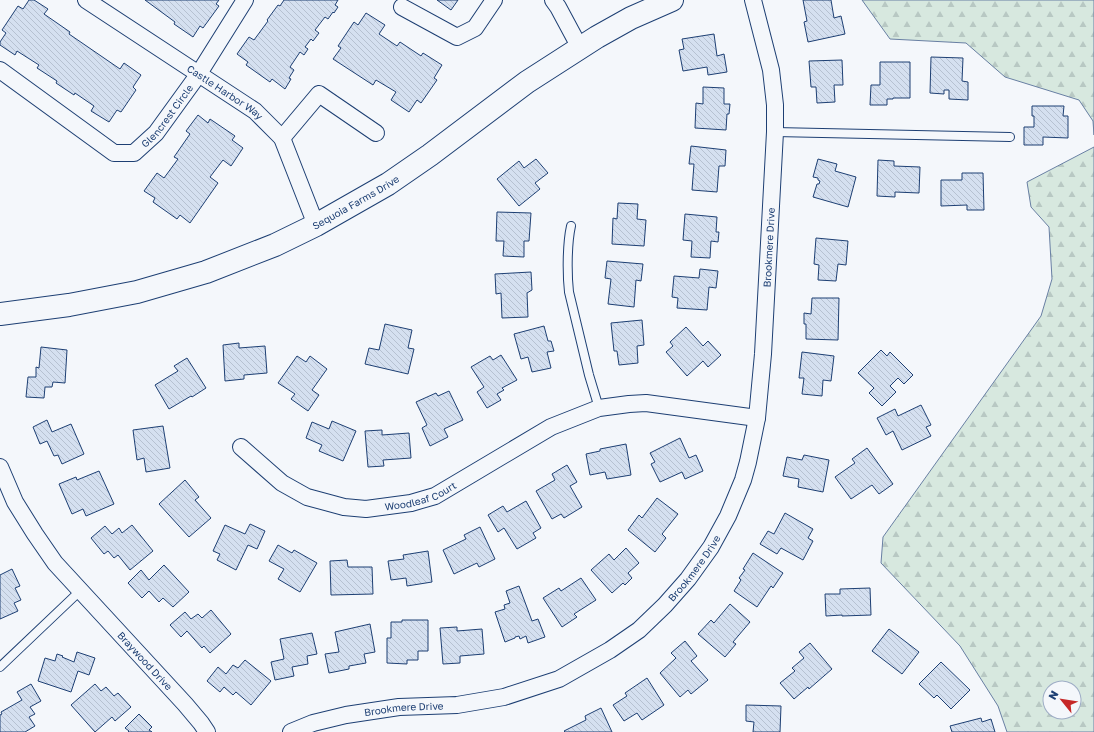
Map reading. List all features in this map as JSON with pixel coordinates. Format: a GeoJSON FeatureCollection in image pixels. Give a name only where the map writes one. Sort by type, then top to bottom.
{"type":"FeatureCollection","features":[{"type":"Feature","properties":{"kind":"street","name":"Castle Harbor Way"},"geometry":{"type":"LineString","coordinates":[[86,0],[198,75],[255,111],[282,138],[316,225]]}},
{"type":"Feature","properties":{"kind":"street","name":"Glencrest Circle"},"geometry":{"type":"LineString","coordinates":[[0,70],[114,153],[134,153],[156,133],[198,75],[245,0]]}},
{"type":"Feature","properties":{"kind":"street"},"geometry":{"type":"LineString","coordinates":[[402,7],[457,37],[474,28],[494,0]]}},
{"type":"Feature","properties":{"kind":"street"},"geometry":{"type":"LineString","coordinates":[[553,0],[580,48]]}},
{"type":"Feature","properties":{"kind":"street","name":"Sequoia Farms Drive"},"geometry":{"type":"LineString","coordinates":[[0,314],[69,305],[136,292],[206,272],[276,245],[316,225],[388,184],[430,155],[527,82],[597,37],[631,18],[672,0]]}},
{"type":"Feature","properties":{"kind":"street","name":"Brookmere Drive"},"geometry":{"type":"LineString","coordinates":[[291,732],[313,723],[346,715],[399,707],[457,705],[504,697],[559,678],[610,650],[638,630],[665,605],[688,579],[711,547],[728,516],[743,480],[748,462],[756,418],[763,354],[775,132],[770,70],[753,0]]}},
{"type":"Feature","properties":{"kind":"street"},"geometry":{"type":"LineString","coordinates":[[282,138],[319,94],[376,133]]}},
{"type":"Feature","properties":{"kind":"street","name":"Woodleaf Court"},"geometry":{"type":"LineString","coordinates":[[241,447],[282,483],[307,496],[344,507],[366,509],[411,503],[435,496],[551,427],[599,408],[628,404],[646,404],[756,418]]}},
{"type":"Feature","properties":{"kind":"street","name":"Braywood Drive"},"geometry":{"type":"LineString","coordinates":[[0,468],[15,502],[55,563],[185,704],[207,732]]}},
{"type":"Feature","properties":{"kind":"lane"},"geometry":{"type":"LineString","coordinates":[[775,132],[1010,137]]}},
{"type":"Feature","properties":{"kind":"lane"},"geometry":{"type":"LineString","coordinates":[[571,226],[569,234],[568,272],[570,292],[589,375],[599,408]]}},
{"type":"Feature","properties":{"kind":"lane"},"geometry":{"type":"LineString","coordinates":[[0,667],[81,590]]}},
{"type":"Feature","properties":{"kind":"green space"},"geometry":{"type":"Polygon","coordinates":[[[862,0],[1094,0],[1094,135],[1093,121],[1079,100],[1005,77],[966,43],[890,39],[862,0]]]}},
{"type":"Feature","properties":{"kind":"green space"},"geometry":{"type":"Polygon","coordinates":[[[1094,147],[1094,732],[1007,732],[998,706],[960,646],[881,563],[883,537],[1041,316],[1052,279],[1049,227],[1031,207],[1027,182],[1094,147]]]}},
{"type":"Feature","properties":{"kind":"building"},"geometry":{"type":"Polygon","coordinates":[[[29,0],[34,0],[48,9],[44,14],[70,32],[69,34],[120,69],[124,63],[141,75],[133,87],[136,90],[121,112],[117,110],[109,122],[91,111],[94,106],[75,93],[74,95],[56,83],[57,81],[37,68],[39,65],[17,51],[15,55],[0,45],[0,42],[6,33],[2,30],[18,6],[23,9],[29,0]]]}},
{"type":"Feature","properties":{"kind":"building"},"geometry":{"type":"Polygon","coordinates":[[[145,0],[219,0],[216,4],[219,6],[203,28],[200,26],[193,37],[174,24],[175,22],[145,0]]]}},
{"type":"Feature","properties":{"kind":"building"},"geometry":{"type":"Polygon","coordinates":[[[284,0],[338,0],[335,5],[338,7],[334,13],[333,12],[328,19],[325,17],[315,30],[319,33],[313,41],[311,39],[305,47],[308,49],[304,55],[300,52],[290,67],[294,70],[285,89],[272,79],[270,82],[246,65],[248,62],[237,54],[249,37],[254,40],[278,5],[280,6],[284,0]]]}},
{"type":"Feature","properties":{"kind":"building"},"geometry":{"type":"Polygon","coordinates":[[[437,0],[458,0],[451,10],[437,0]]]}},
{"type":"Feature","properties":{"kind":"building"},"geometry":{"type":"Polygon","coordinates":[[[803,0],[831,0],[834,18],[841,16],[845,34],[808,42],[804,22],[807,21],[803,0]]]}},
{"type":"Feature","properties":{"kind":"building"},"geometry":{"type":"Polygon","coordinates":[[[366,13],[385,25],[379,34],[397,46],[400,42],[421,56],[423,53],[442,65],[434,78],[437,80],[421,103],[417,100],[409,112],[391,100],[396,92],[376,80],[373,85],[333,59],[341,48],[338,46],[354,22],[358,25],[366,13]]]}},
{"type":"Feature","properties":{"kind":"building"},"geometry":{"type":"Polygon","coordinates":[[[714,34],[717,56],[724,54],[727,72],[708,75],[707,67],[683,71],[679,50],[684,49],[682,39],[714,34]]]}},
{"type":"Feature","properties":{"kind":"building"},"geometry":{"type":"Polygon","coordinates":[[[931,57],[963,58],[962,81],[968,82],[968,100],[949,99],[949,90],[944,90],[944,94],[930,93],[931,57]]]}},
{"type":"Feature","properties":{"kind":"building"},"geometry":{"type":"Polygon","coordinates":[[[842,60],[843,85],[834,85],[835,102],[817,103],[816,87],[811,87],[809,61],[842,60]]]}},
{"type":"Feature","properties":{"kind":"building"},"geometry":{"type":"Polygon","coordinates":[[[880,62],[910,62],[910,98],[887,99],[887,105],[870,105],[871,85],[880,85],[880,62]]]}},
{"type":"Feature","properties":{"kind":"building"},"geometry":{"type":"Polygon","coordinates":[[[703,87],[724,88],[724,104],[730,104],[729,114],[727,114],[726,130],[695,128],[696,103],[703,104],[703,87]]]}},
{"type":"Feature","properties":{"kind":"building"},"geometry":{"type":"Polygon","coordinates":[[[1032,106],[1064,106],[1063,116],[1068,116],[1068,138],[1043,137],[1043,145],[1024,145],[1024,127],[1034,127],[1032,106]]]}},
{"type":"Feature","properties":{"kind":"building"},"geometry":{"type":"Polygon","coordinates":[[[198,115],[208,123],[210,119],[235,136],[232,140],[243,148],[231,166],[223,160],[210,177],[218,183],[190,223],[180,215],[177,219],[153,202],[155,198],[144,191],[157,173],[164,178],[178,159],[174,157],[190,134],[186,131],[198,115]]]}},
{"type":"Feature","properties":{"kind":"building"},"geometry":{"type":"Polygon","coordinates":[[[691,146],[726,150],[725,166],[719,166],[717,192],[692,190],[694,164],[689,164],[691,146]]]}},
{"type":"Feature","properties":{"kind":"building"},"geometry":{"type":"Polygon","coordinates":[[[536,159],[548,173],[535,183],[540,189],[519,206],[497,179],[519,161],[524,168],[536,159]]]}},
{"type":"Feature","properties":{"kind":"building"},"geometry":{"type":"Polygon","coordinates":[[[818,159],[837,164],[835,171],[856,177],[848,207],[813,197],[817,184],[819,184],[820,181],[818,178],[813,177],[818,159]]]}},
{"type":"Feature","properties":{"kind":"building"},"geometry":{"type":"Polygon","coordinates":[[[878,160],[894,161],[894,166],[920,167],[919,193],[895,192],[895,197],[877,196],[878,160]]]}},
{"type":"Feature","properties":{"kind":"building"},"geometry":{"type":"Polygon","coordinates":[[[962,173],[983,173],[984,210],[967,210],[967,205],[941,206],[941,180],[962,180],[962,173]]]}},
{"type":"Feature","properties":{"kind":"building"},"geometry":{"type":"Polygon","coordinates":[[[618,203],[638,204],[637,219],[646,220],[644,246],[612,244],[613,218],[617,219],[618,203]]]}},
{"type":"Feature","properties":{"kind":"building"},"geometry":{"type":"Polygon","coordinates":[[[497,212],[531,213],[529,241],[524,241],[524,257],[503,256],[504,241],[496,241],[497,212]]]}},
{"type":"Feature","properties":{"kind":"building"},"geometry":{"type":"Polygon","coordinates":[[[685,214],[717,217],[716,232],[719,232],[718,242],[711,241],[710,258],[691,257],[692,241],[683,240],[685,214]]]}},
{"type":"Feature","properties":{"kind":"building"},"geometry":{"type":"Polygon","coordinates":[[[816,238],[848,241],[846,265],[838,264],[836,281],[818,280],[819,265],[814,264],[816,238]]]}},
{"type":"Feature","properties":{"kind":"building"},"geometry":{"type":"Polygon","coordinates":[[[607,261],[643,264],[641,281],[636,280],[634,307],[608,304],[611,279],[605,278],[607,261]]]}},
{"type":"Feature","properties":{"kind":"building"},"geometry":{"type":"Polygon","coordinates":[[[700,269],[718,271],[716,288],[709,287],[707,310],[677,308],[678,298],[672,297],[674,276],[699,278],[700,269]]]}},
{"type":"Feature","properties":{"kind":"building"},"geometry":{"type":"Polygon","coordinates":[[[531,272],[532,290],[527,293],[528,317],[502,318],[501,293],[496,294],[495,274],[531,272]]]}},
{"type":"Feature","properties":{"kind":"building"},"geometry":{"type":"Polygon","coordinates":[[[812,298],[839,298],[838,340],[806,339],[804,313],[811,314],[812,298]]]}},
{"type":"Feature","properties":{"kind":"building"},"geometry":{"type":"Polygon","coordinates":[[[642,320],[644,345],[637,346],[638,363],[619,365],[617,351],[614,351],[611,323],[642,320]]]}},
{"type":"Feature","properties":{"kind":"building"},"geometry":{"type":"Polygon","coordinates":[[[385,324],[412,330],[408,348],[414,349],[408,374],[365,364],[369,348],[379,350],[385,324]]]}},
{"type":"Feature","properties":{"kind":"building"},"geometry":{"type":"Polygon","coordinates":[[[544,326],[548,341],[551,341],[554,351],[547,352],[551,368],[532,372],[528,357],[521,359],[514,334],[544,326]]]}},
{"type":"Feature","properties":{"kind":"building"},"geometry":{"type":"Polygon","coordinates":[[[686,327],[703,346],[708,341],[721,355],[708,367],[703,361],[687,376],[666,352],[673,346],[670,342],[686,327]]]}},
{"type":"Feature","properties":{"kind":"building"},"geometry":{"type":"Polygon","coordinates":[[[239,343],[239,348],[265,346],[267,373],[244,375],[244,379],[225,381],[223,345],[239,343]]]}},
{"type":"Feature","properties":{"kind":"building"},"geometry":{"type":"Polygon","coordinates":[[[41,347],[67,350],[65,383],[53,382],[52,387],[45,387],[44,398],[26,397],[28,377],[36,377],[36,367],[39,368],[41,347]]]}},
{"type":"Feature","properties":{"kind":"building"},"geometry":{"type":"Polygon","coordinates":[[[881,350],[887,356],[890,352],[913,375],[904,384],[898,378],[890,386],[896,392],[882,406],[869,393],[874,388],[858,373],[881,350]]]}},
{"type":"Feature","properties":{"kind":"building"},"geometry":{"type":"Polygon","coordinates":[[[802,352],[834,356],[831,381],[823,380],[822,396],[802,394],[804,378],[799,378],[802,352]]]}},
{"type":"Feature","properties":{"kind":"building"},"geometry":{"type":"Polygon","coordinates":[[[501,355],[517,380],[502,388],[504,390],[497,394],[501,400],[487,408],[477,392],[484,387],[471,367],[490,356],[493,360],[501,355]]]}},
{"type":"Feature","properties":{"kind":"building"},"geometry":{"type":"Polygon","coordinates":[[[297,356],[306,362],[310,356],[327,369],[312,390],[319,395],[308,411],[291,399],[295,394],[278,383],[297,356]]]}},
{"type":"Feature","properties":{"kind":"building"},"geometry":{"type":"Polygon","coordinates":[[[187,358],[206,388],[169,409],[155,385],[178,371],[174,366],[187,358]]]}},
{"type":"Feature","properties":{"kind":"building"},"geometry":{"type":"Polygon","coordinates":[[[449,391],[463,420],[444,429],[448,437],[430,446],[422,428],[427,425],[416,402],[436,393],[438,396],[449,391]]]}},
{"type":"Feature","properties":{"kind":"building"},"geometry":{"type":"Polygon","coordinates":[[[921,405],[931,425],[926,427],[931,436],[902,450],[893,431],[886,435],[877,418],[895,409],[898,416],[921,405]]]}},
{"type":"Feature","properties":{"kind":"building"},"geometry":{"type":"Polygon","coordinates":[[[47,420],[52,432],[71,424],[84,454],[62,464],[58,455],[54,456],[47,441],[40,444],[33,427],[47,420]]]}},
{"type":"Feature","properties":{"kind":"building"},"geometry":{"type":"Polygon","coordinates":[[[332,421],[356,431],[343,461],[319,451],[322,445],[306,438],[312,422],[329,429],[332,421]]]}},
{"type":"Feature","properties":{"kind":"building"},"geometry":{"type":"Polygon","coordinates":[[[163,426],[170,468],[146,472],[144,458],[137,460],[133,430],[163,426]]]}},
{"type":"Feature","properties":{"kind":"building"},"geometry":{"type":"Polygon","coordinates":[[[382,430],[382,435],[409,433],[411,458],[383,460],[384,466],[368,467],[365,431],[382,430]]]}},
{"type":"Feature","properties":{"kind":"building"},"geometry":{"type":"Polygon","coordinates":[[[680,438],[689,458],[696,455],[703,471],[685,479],[682,472],[660,482],[651,464],[655,462],[650,453],[680,438]]]}},
{"type":"Feature","properties":{"kind":"building"},"geometry":{"type":"Polygon","coordinates":[[[626,444],[631,475],[607,479],[605,472],[590,475],[586,454],[600,451],[600,449],[626,444]]]}},
{"type":"Feature","properties":{"kind":"building"},"geometry":{"type":"Polygon","coordinates":[[[867,448],[893,484],[879,494],[872,485],[851,499],[835,477],[855,463],[852,459],[867,448]]]}},
{"type":"Feature","properties":{"kind":"building"},"geometry":{"type":"Polygon","coordinates":[[[804,455],[829,460],[823,492],[798,487],[799,479],[783,476],[787,457],[802,460],[804,455]]]}},
{"type":"Feature","properties":{"kind":"building"},"geometry":{"type":"Polygon","coordinates":[[[567,465],[577,482],[570,486],[582,507],[564,518],[561,514],[552,519],[536,491],[555,480],[552,474],[567,465]]]}},
{"type":"Feature","properties":{"kind":"building"},"geometry":{"type":"Polygon","coordinates":[[[99,471],[114,504],[86,516],[83,509],[72,514],[59,484],[76,477],[77,480],[99,471]]]}},
{"type":"Feature","properties":{"kind":"building"},"geometry":{"type":"Polygon","coordinates":[[[185,480],[199,497],[195,500],[211,518],[189,537],[159,504],[185,480]]]}},
{"type":"Feature","properties":{"kind":"building"},"geometry":{"type":"Polygon","coordinates":[[[657,498],[678,514],[662,534],[666,538],[655,552],[628,530],[639,515],[642,518],[657,498]]]}},
{"type":"Feature","properties":{"kind":"building"},"geometry":{"type":"Polygon","coordinates":[[[526,501],[541,528],[533,533],[536,538],[517,549],[504,528],[498,532],[488,515],[503,506],[507,512],[526,501]]]}},
{"type":"Feature","properties":{"kind":"building"},"geometry":{"type":"Polygon","coordinates":[[[785,513],[813,529],[808,538],[813,541],[803,560],[781,548],[777,554],[760,544],[768,531],[774,534],[785,513]]]}},
{"type":"Feature","properties":{"kind":"building"},"geometry":{"type":"Polygon","coordinates":[[[250,524],[265,531],[257,549],[248,545],[236,570],[217,560],[220,554],[213,551],[225,525],[245,534],[250,524]]]}},
{"type":"Feature","properties":{"kind":"building"},"geometry":{"type":"Polygon","coordinates":[[[132,525],[153,551],[130,570],[118,555],[114,558],[108,551],[104,554],[91,538],[105,526],[112,534],[119,528],[122,533],[132,525]]]}},
{"type":"Feature","properties":{"kind":"building"},"geometry":{"type":"Polygon","coordinates":[[[480,527],[495,559],[479,567],[477,563],[454,574],[443,550],[466,539],[464,535],[480,527]]]}},
{"type":"Feature","properties":{"kind":"building"},"geometry":{"type":"Polygon","coordinates":[[[278,545],[292,553],[294,550],[317,563],[300,592],[278,579],[284,569],[269,561],[278,545]]]}},
{"type":"Feature","properties":{"kind":"building"},"geometry":{"type":"Polygon","coordinates":[[[626,548],[639,563],[628,573],[632,578],[625,585],[623,583],[612,593],[591,570],[609,554],[614,560],[626,548]]]}},
{"type":"Feature","properties":{"kind":"building"},"geometry":{"type":"Polygon","coordinates":[[[428,551],[432,582],[407,586],[406,578],[391,580],[388,561],[404,559],[403,555],[428,551]]]}},
{"type":"Feature","properties":{"kind":"building"},"geometry":{"type":"Polygon","coordinates":[[[753,553],[783,573],[773,588],[771,586],[757,607],[734,591],[741,580],[739,578],[745,570],[743,569],[753,553]]]}},
{"type":"Feature","properties":{"kind":"building"},"geometry":{"type":"Polygon","coordinates":[[[347,560],[348,567],[372,567],[373,594],[331,595],[330,561],[347,560]]]}},
{"type":"Feature","properties":{"kind":"building"},"geometry":{"type":"Polygon","coordinates":[[[164,565],[189,592],[173,607],[163,598],[159,602],[149,591],[142,598],[128,583],[141,570],[149,580],[164,565]]]}},
{"type":"Feature","properties":{"kind":"building"},"geometry":{"type":"Polygon","coordinates":[[[12,569],[20,586],[15,588],[21,600],[14,603],[18,611],[0,619],[0,575],[12,569]]]}},
{"type":"Feature","properties":{"kind":"building"},"geometry":{"type":"Polygon","coordinates":[[[581,578],[596,600],[574,614],[577,617],[562,627],[543,598],[559,588],[561,591],[581,578]]]}},
{"type":"Feature","properties":{"kind":"building"},"geometry":{"type":"Polygon","coordinates":[[[519,586],[532,621],[538,619],[545,637],[528,643],[526,636],[520,639],[519,636],[505,642],[495,612],[505,609],[504,605],[510,603],[506,591],[519,586]]]}},
{"type":"Feature","properties":{"kind":"building"},"geometry":{"type":"Polygon","coordinates":[[[870,588],[871,615],[826,616],[825,594],[840,594],[840,589],[870,588]]]}},
{"type":"Feature","properties":{"kind":"building"},"geometry":{"type":"Polygon","coordinates":[[[730,604],[750,622],[733,642],[736,644],[725,657],[698,634],[711,620],[714,623],[730,604]]]}},
{"type":"Feature","properties":{"kind":"building"},"geometry":{"type":"Polygon","coordinates":[[[211,610],[231,634],[210,653],[204,646],[202,648],[187,631],[181,637],[170,625],[185,612],[191,619],[198,614],[202,618],[211,610]]]}},
{"type":"Feature","properties":{"kind":"building"},"geometry":{"type":"Polygon","coordinates":[[[402,620],[428,620],[428,651],[418,651],[418,660],[407,660],[407,664],[387,663],[387,638],[391,638],[391,622],[402,622],[402,620]]]}},
{"type":"Feature","properties":{"kind":"building"},"geometry":{"type":"Polygon","coordinates":[[[370,624],[375,652],[364,654],[366,663],[349,666],[349,669],[329,673],[325,654],[339,652],[335,632],[370,624]]]}},
{"type":"Feature","properties":{"kind":"building"},"geometry":{"type":"Polygon","coordinates":[[[457,627],[457,631],[482,629],[484,654],[460,656],[460,663],[443,664],[440,628],[457,627]]]}},
{"type":"Feature","properties":{"kind":"building"},"geometry":{"type":"Polygon","coordinates":[[[889,629],[919,652],[902,674],[872,651],[889,629]]]}},
{"type":"Feature","properties":{"kind":"building"},"geometry":{"type":"Polygon","coordinates":[[[312,633],[317,654],[307,656],[308,664],[292,667],[294,676],[275,680],[271,662],[284,659],[280,639],[312,633]]]}},
{"type":"Feature","properties":{"kind":"building"},"geometry":{"type":"Polygon","coordinates":[[[685,641],[697,656],[691,661],[708,680],[691,694],[688,690],[680,697],[660,673],[676,658],[671,653],[685,641]]]}},
{"type":"Feature","properties":{"kind":"building"},"geometry":{"type":"Polygon","coordinates":[[[810,643],[832,669],[809,689],[808,687],[794,699],[780,683],[795,671],[792,668],[804,658],[799,652],[810,643]]]}},
{"type":"Feature","properties":{"kind":"building"},"geometry":{"type":"Polygon","coordinates":[[[77,652],[95,658],[89,675],[78,671],[71,692],[38,681],[45,658],[55,661],[57,654],[74,662],[77,652]]]}},
{"type":"Feature","properties":{"kind":"building"},"geometry":{"type":"Polygon","coordinates":[[[245,660],[271,681],[251,705],[236,692],[233,695],[224,687],[220,692],[207,681],[218,667],[226,674],[233,665],[238,668],[245,660]]]}},
{"type":"Feature","properties":{"kind":"building"},"geometry":{"type":"Polygon","coordinates":[[[941,662],[970,690],[951,709],[937,695],[934,698],[919,684],[941,662]]]}},
{"type":"Feature","properties":{"kind":"building"},"geometry":{"type":"Polygon","coordinates":[[[647,678],[664,705],[642,720],[637,713],[624,721],[613,705],[627,696],[625,693],[647,678]]]}},
{"type":"Feature","properties":{"kind":"building"},"geometry":{"type":"Polygon","coordinates":[[[31,684],[41,701],[30,707],[35,714],[29,717],[35,726],[25,732],[0,732],[1,712],[22,700],[17,692],[31,684]]]}},
{"type":"Feature","properties":{"kind":"building"},"geometry":{"type":"Polygon","coordinates":[[[95,684],[101,691],[106,687],[114,696],[118,693],[131,707],[115,721],[112,717],[95,732],[71,705],[95,684]]]}},
{"type":"Feature","properties":{"kind":"building"},"geometry":{"type":"Polygon","coordinates":[[[746,705],[781,706],[780,732],[753,732],[754,722],[746,721],[746,705]]]}},
{"type":"Feature","properties":{"kind":"building"},"geometry":{"type":"Polygon","coordinates":[[[601,708],[612,732],[564,731],[586,720],[585,716],[601,708]]]}},
{"type":"Feature","properties":{"kind":"building"},"geometry":{"type":"Polygon","coordinates":[[[139,714],[152,727],[149,730],[152,732],[128,732],[129,731],[125,728],[139,714]]]}},
{"type":"Feature","properties":{"kind":"building"},"geometry":{"type":"Polygon","coordinates":[[[981,718],[982,722],[991,719],[995,732],[952,732],[950,726],[981,718]]]}}]}
